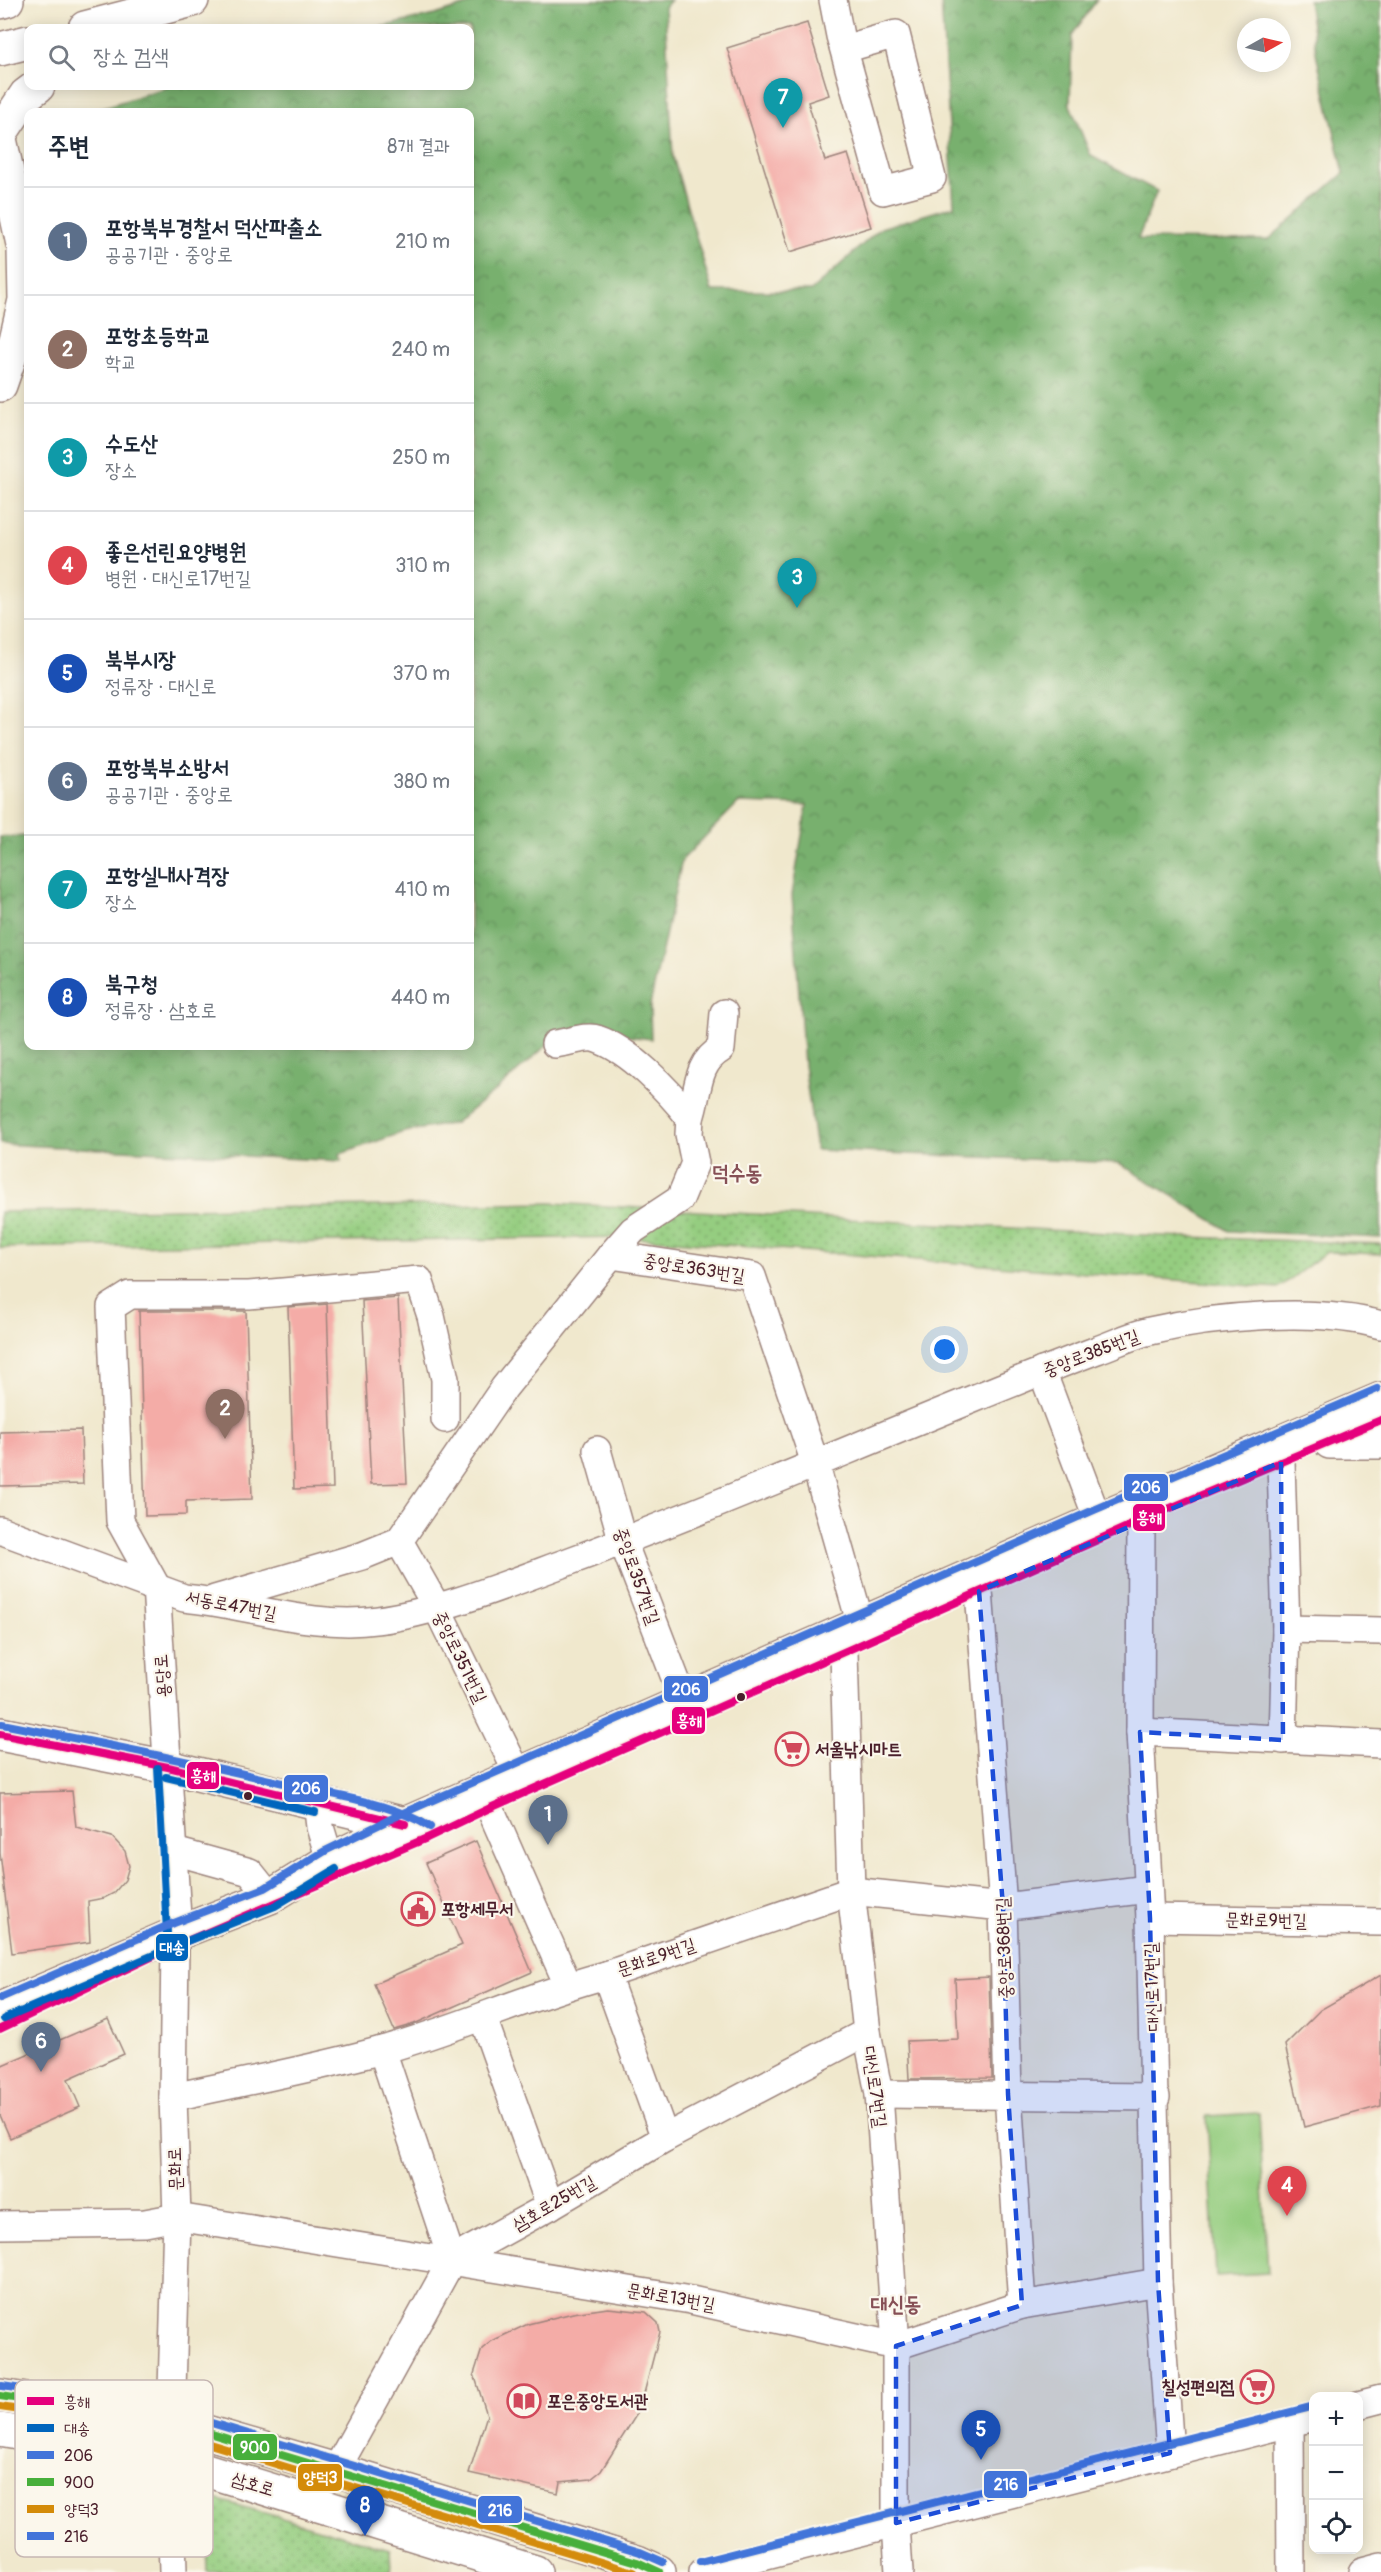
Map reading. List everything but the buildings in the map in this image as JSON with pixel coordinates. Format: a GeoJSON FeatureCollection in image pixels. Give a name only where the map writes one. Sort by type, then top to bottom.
{"type":"FeatureCollection","features":[{"type":"Feature","properties":{"kind":"main road"},"geometry":{"type":"LineString","coordinates":[[0,2],[7,0]]}},
{"type":"Feature","properties":{"kind":"main road"},"geometry":{"type":"LineString","coordinates":[[102,24],[192,0]]}},
{"type":"Feature","properties":{"kind":"main road"},"geometry":{"type":"LineString","coordinates":[[131,24],[153,12]]}},
{"type":"Feature","properties":{"kind":"main road"},"geometry":{"type":"LineString","coordinates":[[0,49],[24,43]]}},
{"type":"Feature","properties":{"kind":"main road"},"geometry":{"type":"LineString","coordinates":[[0,134],[26,95],[33,90]]}},
{"type":"Feature","properties":{"kind":"main road"},"geometry":{"type":"LineString","coordinates":[[0,139],[24,249]]}},
{"type":"Feature","properties":{"kind":"main road"},"geometry":{"type":"LineString","coordinates":[[0,200],[15,252],[17,300],[11,337],[0,370]]}},
{"type":"Feature","properties":{"kind":"main road"},"geometry":{"type":"LineString","coordinates":[[0,385],[24,308]]}},
{"type":"Feature","properties":{"kind":"main road"},"geometry":{"type":"LineString","coordinates":[[0,2009],[177,1939],[270,1897],[330,1860],[490,1808],[853,1639],[1098,1520],[1381,1399]]}},
{"type":"Feature","properties":{"kind":"main road"},"geometry":{"type":"LineString","coordinates":[[0,2030],[177,1939],[416,1831],[518,1774],[684,1701],[980,1591],[1381,1420]]}},
{"type":"Feature","properties":{"kind":"main road"},"geometry":{"type":"LineString","coordinates":[[1330,1442],[1381,1442]]}},
{"type":"Feature","properties":{"kind":"main road"},"geometry":{"type":"LineString","coordinates":[[0,1734],[168,1767],[317,1802],[416,1831]]}},
{"type":"Feature","properties":{"kind":"main road","name":"삼호로"},"geometry":{"type":"LineString","coordinates":[[0,2396],[15,2398]]}},
{"type":"Feature","properties":{"kind":"main road","name":"삼호로"},"geometry":{"type":"LineString","coordinates":[[0,2430],[15,2433]]}},
{"type":"Feature","properties":{"kind":"main road","name":"삼호로"},"geometry":{"type":"LineString","coordinates":[[213,2434],[637,2562],[659,2572]]}},
{"type":"Feature","properties":{"kind":"main road","name":"삼호로"},"geometry":{"type":"LineString","coordinates":[[213,2472],[535,2572]]}},
{"type":"Feature","properties":{"kind":"street"},"geometry":{"type":"LineString","coordinates":[[833,0],[844,49],[883,191],[932,178],[896,34],[844,49]]}},
{"type":"Feature","properties":{"kind":"street","name":"중앙로363번길"},"geometry":{"type":"LineString","coordinates":[[611,1255],[633,1230],[680,1199],[695,1163],[688,1134],[690,1118],[696,1102],[699,1076],[708,1057],[721,1049],[724,1013]]}},
{"type":"Feature","properties":{"kind":"street"},"geometry":{"type":"LineString","coordinates":[[555,1044],[595,1038],[614,1048],[670,1092],[690,1118]]}},
{"type":"Feature","properties":{"kind":"street"},"geometry":{"type":"LineString","coordinates":[[211,1600],[362,1556],[399,1541],[504,1388],[611,1255]]}},
{"type":"Feature","properties":{"kind":"street","name":"중앙로363번길"},"geometry":{"type":"LineString","coordinates":[[611,1255],[752,1276],[815,1463],[853,1639]]}},
{"type":"Feature","properties":{"kind":"street"},"geometry":{"type":"LineString","coordinates":[[156,1586],[120,1521],[111,1307],[130,1295],[249,1295],[419,1280],[431,1316],[445,1379],[445,1419]]}},
{"type":"Feature","properties":{"kind":"street","name":"중앙로385번길"},"geometry":{"type":"LineString","coordinates":[[623,1542],[1042,1371],[1148,1331],[1232,1318],[1295,1316],[1356,1318],[1381,1325]]}},
{"type":"Feature","properties":{"kind":"street"},"geometry":{"type":"LineString","coordinates":[[1042,1371],[1098,1520]]}},
{"type":"Feature","properties":{"kind":"street","name":"중앙로357번길"},"geometry":{"type":"LineString","coordinates":[[597,1450],[623,1542],[684,1701]]}},
{"type":"Feature","properties":{"kind":"street"},"geometry":{"type":"LineString","coordinates":[[1281,1462],[1286,1629],[1283,1740]]}},
{"type":"Feature","properties":{"kind":"street","name":"대신로17번길"},"geometry":{"type":"LineString","coordinates":[[1141,1521],[1140,1732],[1150,1918],[1156,2097],[1158,2282],[1170,2453]]}},
{"type":"Feature","properties":{"kind":"street","name":"서동로47번길"},"geometry":{"type":"LineString","coordinates":[[0,1530],[184,1598],[211,1600],[317,1621],[377,1620],[436,1606],[506,1584],[623,1542]]}},
{"type":"Feature","properties":{"kind":"street","name":"중앙로351번길"},"geometry":{"type":"LineString","coordinates":[[399,1541],[436,1606],[518,1774]]}},
{"type":"Feature","properties":{"kind":"street","name":"용당로"},"geometry":{"type":"LineString","coordinates":[[156,1586],[168,1767]]}},
{"type":"Feature","properties":{"kind":"street","name":"중앙로368번길"},"geometry":{"type":"LineString","coordinates":[[980,1591],[1003,1907],[1008,2094],[1022,2305]]}},
{"type":"Feature","properties":{"kind":"street"},"geometry":{"type":"LineString","coordinates":[[1286,1629],[1381,1631]]}},
{"type":"Feature","properties":{"kind":"street","name":"대신로7번길"},"geometry":{"type":"LineString","coordinates":[[853,1639],[851,1891],[867,2032],[879,2094],[896,2346],[896,2523],[899,2572]]}},
{"type":"Feature","properties":{"kind":"street"},"geometry":{"type":"LineString","coordinates":[[1140,1732],[1381,1744]]}},
{"type":"Feature","properties":{"kind":"street","name":"문화로"},"geometry":{"type":"LineString","coordinates":[[168,1767],[177,1939],[173,2097],[177,2217],[173,2380]]}},
{"type":"Feature","properties":{"kind":"street"},"geometry":{"type":"LineString","coordinates":[[317,1802],[320,1827],[330,1860]]}},
{"type":"Feature","properties":{"kind":"street"},"geometry":{"type":"LineString","coordinates":[[490,1808],[568,1985]]}},
{"type":"Feature","properties":{"kind":"street"},"geometry":{"type":"LineString","coordinates":[[174,1851],[250,1872],[270,1897]]}},
{"type":"Feature","properties":{"kind":"street","name":"문화로9번길"},"geometry":{"type":"LineString","coordinates":[[173,2097],[382,2050],[483,2018],[568,1985],[606,1975],[851,1891],[1003,1907],[1148,1889]]}},
{"type":"Feature","properties":{"kind":"street","name":"문화로9번길"},"geometry":{"type":"LineString","coordinates":[[1150,1918],[1381,1922]]}},
{"type":"Feature","properties":{"kind":"street"},"geometry":{"type":"LineString","coordinates":[[606,1975],[665,2139]]}},
{"type":"Feature","properties":{"kind":"street"},"geometry":{"type":"LineString","coordinates":[[483,2018],[550,2206]]}},
{"type":"Feature","properties":{"kind":"street","name":"삼호로25번길"},"geometry":{"type":"LineString","coordinates":[[452,2260],[665,2139],[867,2032]]}},
{"type":"Feature","properties":{"kind":"street"},"geometry":{"type":"LineString","coordinates":[[336,2470],[452,2260],[382,2050]]}},
{"type":"Feature","properties":{"kind":"street"},"geometry":{"type":"LineString","coordinates":[[879,2094],[1156,2097]]}},
{"type":"Feature","properties":{"kind":"street","name":"문화로13번길"},"geometry":{"type":"LineString","coordinates":[[1,2220],[145,2223],[177,2217],[691,2300],[896,2346]]}},
{"type":"Feature","properties":{"kind":"street"},"geometry":{"type":"LineString","coordinates":[[896,2346],[1022,2305],[1158,2282]]}},
{"type":"Feature","properties":{"kind":"street"},"geometry":{"type":"LineString","coordinates":[[1363,2404],[1381,2399]]}},
{"type":"Feature","properties":{"kind":"street"},"geometry":{"type":"LineString","coordinates":[[703,2572],[1302,2420],[1291,2572]]}},
{"type":"Feature","properties":{"kind":"street","name":"문화로"},"geometry":{"type":"LineString","coordinates":[[173,2557],[173,2572]]}},
{"type":"Feature","properties":{"kind":"street"},"geometry":{"type":"LineString","coordinates":[[1362,2572],[1381,2567]]}},
{"type":"Feature","properties":{"kind":"highlighted area"},"geometry":{"type":"Polygon","coordinates":[[[1281,1462],[1283,1740],[1140,1732],[1150,1918],[1158,2282],[1170,2453],[896,2523],[896,2346],[1022,2305],[1008,2094],[1003,1907],[979,1591],[1281,1462]]]}},
{"type":"Feature","properties":{"kind":"green space"},"geometry":{"type":"Polygon","coordinates":[[[482,0],[671,0],[665,7],[673,157],[712,291],[811,291],[881,228],[954,206],[941,0],[1097,0],[1072,35],[1070,105],[1091,156],[1157,191],[1138,239],[1268,240],[1344,173],[1317,58],[1308,0],[1381,0],[1381,1238],[1229,1231],[1119,1163],[816,1150],[804,1065],[792,895],[807,805],[738,803],[682,860],[650,1005],[651,1039],[565,1029],[499,1088],[455,1123],[404,1132],[340,1154],[341,1161],[0,1144],[0,837],[24,836],[24,1050],[474,1050],[474,108],[102,108],[158,90],[474,90],[474,24],[394,24],[435,15],[482,0]]]}},
{"type":"Feature","properties":{"kind":"green space"},"geometry":{"type":"Polygon","coordinates":[[[551,1203],[1162,1236],[1381,1244],[1381,1254],[1327,1252],[1278,1288],[622,1237],[0,1248],[0,1212],[551,1203]]]}},
{"type":"Feature","properties":{"kind":"green space"},"geometry":{"type":"Polygon","coordinates":[[[1259,2113],[1268,2273],[1216,2276],[1207,2116],[1259,2113]]]}},
{"type":"Feature","properties":{"kind":"green space"},"geometry":{"type":"Polygon","coordinates":[[[216,2499],[390,2549],[391,2572],[207,2572],[207,2557],[213,2557],[213,2501],[216,2499]]]}},
{"type":"Feature","properties":{"kind":"transit line","name":"206"},"geometry":{"type":"LineString","coordinates":[[0,1998],[174,1923],[265,1888],[325,1851],[401,1814],[1094,1510],[1377,1389]]}},
{"type":"Feature","properties":{"kind":"transit line","name":"흥해"},"geometry":{"type":"LineString","coordinates":[[0,2029],[175,1946],[427,1838],[490,1808],[1161,1512],[1381,1420]]}},
{"type":"Feature","properties":{"kind":"transit line","name":"206"},"geometry":{"type":"LineString","coordinates":[[2,1724],[186,1761],[382,1806],[430,1827]]}},
{"type":"Feature","properties":{"kind":"transit line","name":"흥해"},"geometry":{"type":"LineString","coordinates":[[0,1734],[168,1767],[405,1824]]}},
{"type":"Feature","properties":{"kind":"transit line","name":"대송"},"geometry":{"type":"LineString","coordinates":[[158,1768],[167,1932],[165,1944]]}},
{"type":"Feature","properties":{"kind":"transit line","name":"대송"},"geometry":{"type":"LineString","coordinates":[[166,1777],[315,1812]]}},
{"type":"Feature","properties":{"kind":"transit line","name":"대송"},"geometry":{"type":"LineString","coordinates":[[4,2019],[275,1906],[336,1869]]}},
{"type":"Feature","properties":{"kind":"transit line","name":"216"},"geometry":{"type":"LineString","coordinates":[[2,2386],[15,2388]]}},
{"type":"Feature","properties":{"kind":"transit line","name":"900"},"geometry":{"type":"LineString","coordinates":[[0,2396],[15,2398]]}},
{"type":"Feature","properties":{"kind":"transit line","name":"양덕3"},"geometry":{"type":"LineString","coordinates":[[0,2407],[15,2409]]}},
{"type":"Feature","properties":{"kind":"transit line","name":"216"},"geometry":{"type":"LineString","coordinates":[[700,2562],[1309,2408]]}},
{"type":"Feature","properties":{"kind":"transit line","name":"216"},"geometry":{"type":"LineString","coordinates":[[213,2423],[640,2552],[663,2562]]}},
{"type":"Feature","properties":{"kind":"transit line","name":"900"},"geometry":{"type":"LineString","coordinates":[[213,2434],[637,2562],[659,2572]]}},
{"type":"Feature","properties":{"kind":"transit line","name":"양덕3"},"geometry":{"type":"LineString","coordinates":[[213,2445],[634,2572]]}},
{"type":"Feature","properties":{"kind":"place","name":"포항실내사격장"},"geometry":{"type":"Point","coordinates":[783,128]}},
{"type":"Feature","properties":{"kind":"place","name":"수도산"},"geometry":{"type":"Point","coordinates":[797,608]}},
{"type":"Feature","properties":{"kind":"place","name":"포항초등학교"},"geometry":{"type":"Point","coordinates":[225,1439]}},
{"type":"Feature","properties":{"kind":"place","name":"서울낚시마트"},"geometry":{"type":"Point","coordinates":[792,1749]}},
{"type":"Feature","properties":{"kind":"place","name":"포항북부경찰서 덕산파출소"},"geometry":{"type":"Point","coordinates":[548,1845]}},
{"type":"Feature","properties":{"kind":"place","name":"포항세무서"},"geometry":{"type":"Point","coordinates":[418,1909]}},
{"type":"Feature","properties":{"kind":"place","name":"포항북부소방서"},"geometry":{"type":"Point","coordinates":[41,2072]}},
{"type":"Feature","properties":{"kind":"place","name":"좋은선린요양병원"},"geometry":{"type":"Point","coordinates":[1287,2216]}},
{"type":"Feature","properties":{"kind":"place","name":"칠성편의점"},"geometry":{"type":"Point","coordinates":[1257,2387]}},
{"type":"Feature","properties":{"kind":"place","name":"포은중앙도서관"},"geometry":{"type":"Point","coordinates":[524,2401]}},
{"type":"Feature","properties":{"kind":"place","name":"북부시장"},"geometry":{"type":"Point","coordinates":[981,2460]}},
{"type":"Feature","properties":{"kind":"place","name":"북구청"},"geometry":{"type":"Point","coordinates":[365,2536]}},
{"type":"Feature","properties":{"kind":"district","name":"덕수동"},"geometry":{"type":"Point","coordinates":[737,1173]}},
{"type":"Feature","properties":{"kind":"district","name":"대신동"},"geometry":{"type":"Point","coordinates":[896,2304]}}]}
